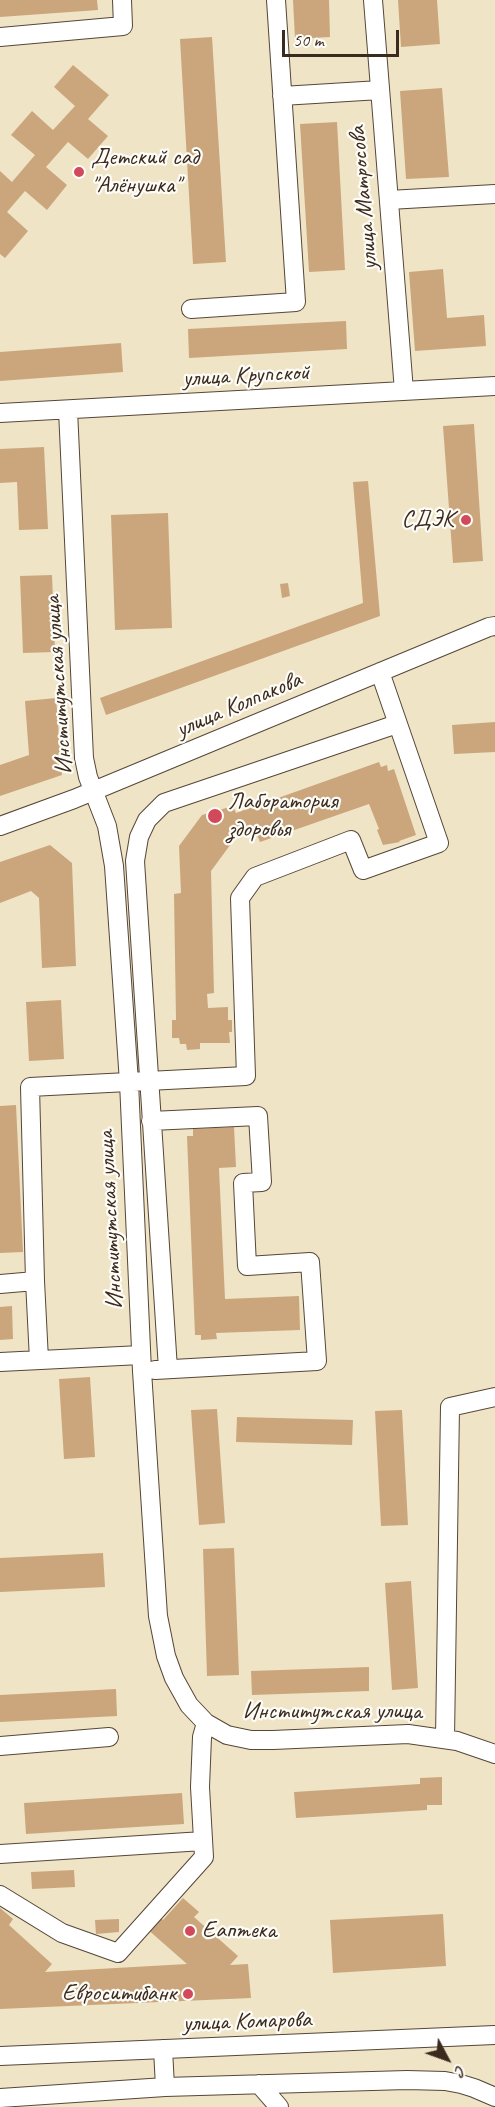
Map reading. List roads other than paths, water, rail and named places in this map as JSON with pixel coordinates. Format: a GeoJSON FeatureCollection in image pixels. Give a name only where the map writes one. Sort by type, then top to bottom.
{"type":"FeatureCollection","features":[{"type":"Feature","properties":{"kind":"street"},"geometry":{"type":"LineString","coordinates":[[0,38],[123,26],[122,0]]}},
{"type":"Feature","properties":{"kind":"street"},"geometry":{"type":"LineString","coordinates":[[191,309],[296,302],[276,0]]}},
{"type":"Feature","properties":{"kind":"street","name":"улица Матросова"},"geometry":{"type":"LineString","coordinates":[[373,0],[404,391]]}},
{"type":"Feature","properties":{"kind":"street"},"geometry":{"type":"LineString","coordinates":[[282,96],[380,90]]}},
{"type":"Feature","properties":{"kind":"street"},"geometry":{"type":"LineString","coordinates":[[388,200],[495,194]]}},
{"type":"Feature","properties":{"kind":"street","name":"улица Крупской"},"geometry":{"type":"LineString","coordinates":[[0,413],[495,386]]}},
{"type":"Feature","properties":{"kind":"street","name":"Институтская улица"},"geometry":{"type":"LineString","coordinates":[[68,410],[84,758],[93,791],[107,826],[114,866],[129,1082],[141,1363],[161,1638],[181,1692],[206,1723],[228,1735],[251,1740],[408,1734],[446,1738],[495,1755]]}},
{"type":"Feature","properties":{"kind":"street","name":"улица Колпакова"},"geometry":{"type":"LineString","coordinates":[[0,826],[93,791],[495,626]]}},
{"type":"Feature","properties":{"kind":"street"},"geometry":{"type":"LineString","coordinates":[[39,1360],[30,1087],[246,1076],[240,898],[255,877],[351,840],[363,870],[439,843],[380,672]]}},
{"type":"Feature","properties":{"kind":"street"},"geometry":{"type":"LineString","coordinates":[[168,1370],[135,861],[138,837],[147,820],[158,808],[173,800],[397,724]]}},
{"type":"Feature","properties":{"kind":"street"},"geometry":{"type":"LineString","coordinates":[[0,1362],[39,1360],[141,1363],[168,1370],[317,1360],[310,1262],[247,1266],[243,1183],[262,1182],[258,1116],[151,1121]]}},
{"type":"Feature","properties":{"kind":"street"},"geometry":{"type":"LineString","coordinates":[[0,1284],[35,1281]]}},
{"type":"Feature","properties":{"kind":"street"},"geometry":{"type":"LineString","coordinates":[[446,1738],[450,1407],[495,1397]]}},
{"type":"Feature","properties":{"kind":"street"},"geometry":{"type":"LineString","coordinates":[[0,1894],[62,1933],[118,1953],[204,1857],[200,1786],[202,1737],[206,1723]]}},
{"type":"Feature","properties":{"kind":"street"},"geometry":{"type":"LineString","coordinates":[[0,1746],[109,1737]]}},
{"type":"Feature","properties":{"kind":"street"},"geometry":{"type":"LineString","coordinates":[[0,1854],[203,1841]]}},
{"type":"Feature","properties":{"kind":"street","name":"улица Комарова"},"geometry":{"type":"LineString","coordinates":[[0,2056],[495,2035]]}},
{"type":"Feature","properties":{"kind":"street"},"geometry":{"type":"LineString","coordinates":[[163,2049],[165,2087]]}},
{"type":"Feature","properties":{"kind":"street"},"geometry":{"type":"LineString","coordinates":[[13,2101],[165,2087],[445,2081],[474,2088],[495,2097]]}},
{"type":"Feature","properties":{"kind":"street"},"geometry":{"type":"LineString","coordinates":[[259,2084],[279,2107]]}},
{"type":"Feature","properties":{"kind":"place","name":"Детский сад \"Алёнушка\""},"geometry":{"type":"Point","coordinates":[79,172]}},
{"type":"Feature","properties":{"kind":"place","name":"СДЭК"},"geometry":{"type":"Point","coordinates":[466,520]}},
{"type":"Feature","properties":{"kind":"place","name":"Лаборатория здоровья"},"geometry":{"type":"Point","coordinates":[215,816]}},
{"type":"Feature","properties":{"kind":"place","name":"Еаптека"},"geometry":{"type":"Point","coordinates":[190,1931]}},
{"type":"Feature","properties":{"kind":"place","name":"Евроситибанк"},"geometry":{"type":"Point","coordinates":[188,1994]}}]}
